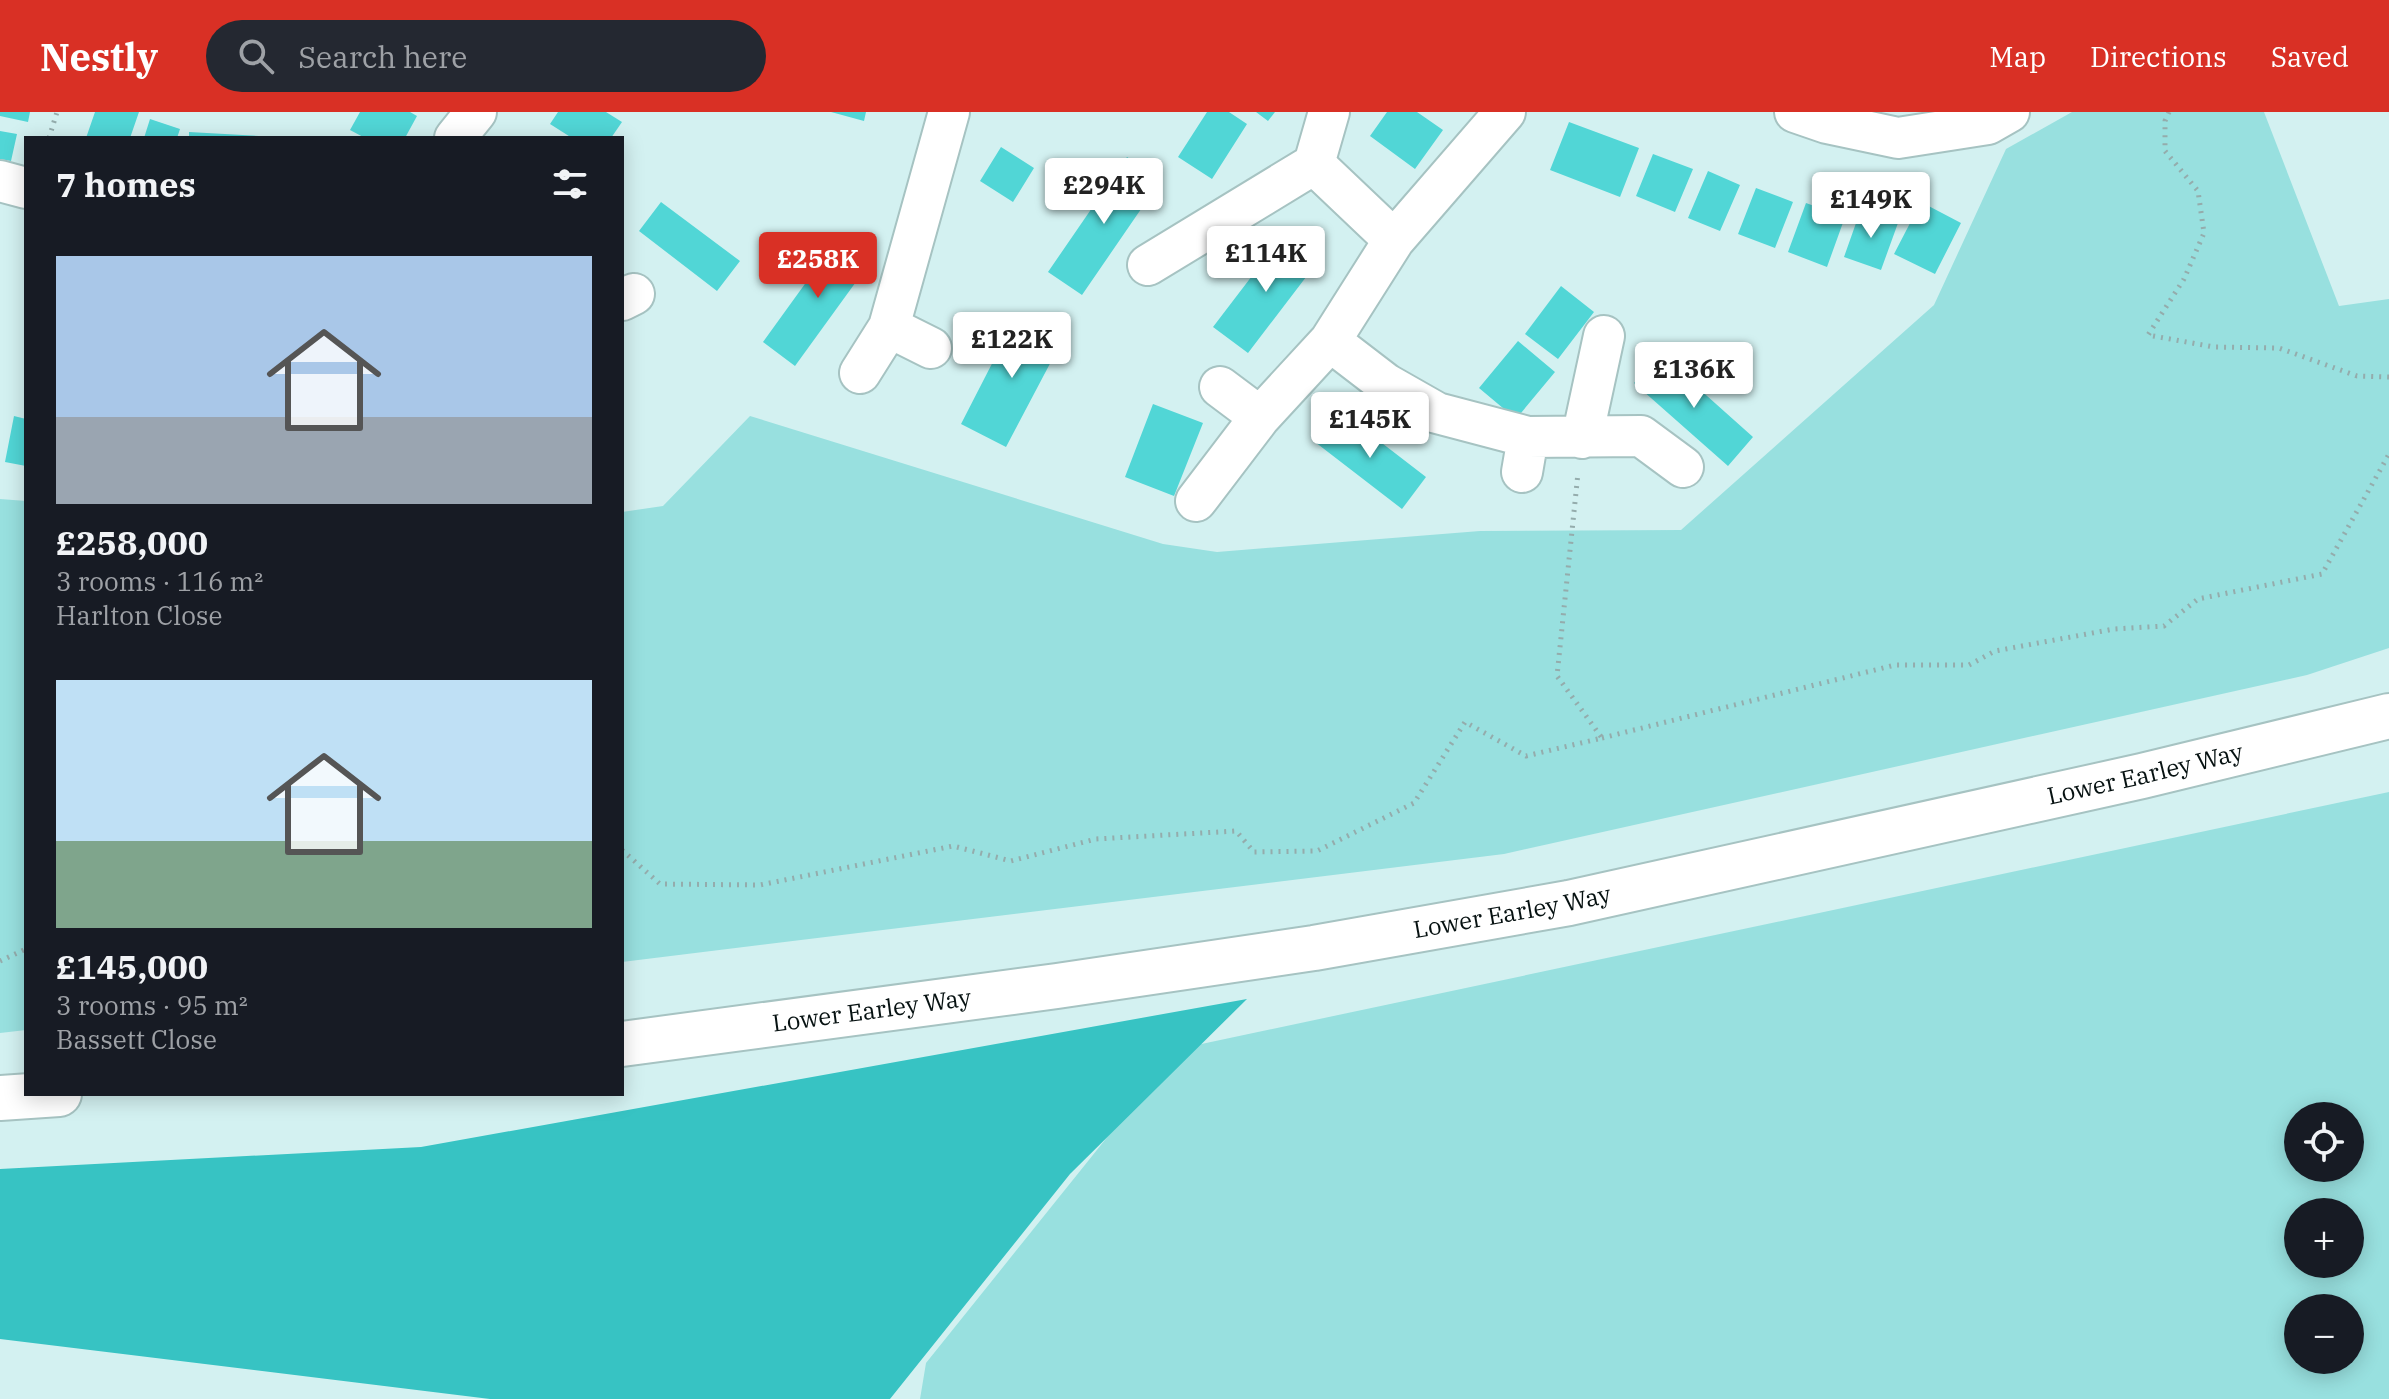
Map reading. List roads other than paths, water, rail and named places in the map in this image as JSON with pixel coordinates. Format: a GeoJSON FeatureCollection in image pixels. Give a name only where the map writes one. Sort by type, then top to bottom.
{"type":"FeatureCollection","features":[{"type":"Feature","properties":{"kind":"main road","name":"Lower Earley Way"},"geometry":{"type":"LineString","coordinates":[[624,1044],[1314,948],[1569,903],[2142,776],[2389,716]]}},
{"type":"Feature","properties":{"kind":"main road"},"geometry":{"type":"LineString","coordinates":[[0,1098],[30,1096]]}},
{"type":"Feature","properties":{"kind":"street"},"geometry":{"type":"LineString","coordinates":[[457,136],[476,112]]}},
{"type":"Feature","properties":{"kind":"street"},"geometry":{"type":"LineString","coordinates":[[860,373],[889,327],[949,112]]}},
{"type":"Feature","properties":{"kind":"street"},"geometry":{"type":"LineString","coordinates":[[1148,265],[1314,164],[1329,112]]}},
{"type":"Feature","properties":{"kind":"street"},"geometry":{"type":"LineString","coordinates":[[1196,501],[1260,417],[1330,341],[1394,240],[1505,112]]}},
{"type":"Feature","properties":{"kind":"street"},"geometry":{"type":"LineString","coordinates":[[1795,112],[1827,123],[1898,138],[1988,124],[2009,112]]}},
{"type":"Feature","properties":{"kind":"street"},"geometry":{"type":"LineString","coordinates":[[1314,164],[1394,240]]}},
{"type":"Feature","properties":{"kind":"street"},"geometry":{"type":"LineString","coordinates":[[0,181],[24,187]]}},
{"type":"Feature","properties":{"kind":"street"},"geometry":{"type":"LineString","coordinates":[[889,327],[931,348]]}},
{"type":"Feature","properties":{"kind":"street"},"geometry":{"type":"LineString","coordinates":[[1582,438],[1604,336]]}},
{"type":"Feature","properties":{"kind":"street"},"geometry":{"type":"LineString","coordinates":[[1330,341],[1386,384],[1437,413],[1525,454],[1582,438],[1641,436],[1683,467]]}},
{"type":"Feature","properties":{"kind":"street"},"geometry":{"type":"LineString","coordinates":[[1220,387],[1260,417]]}}]}
